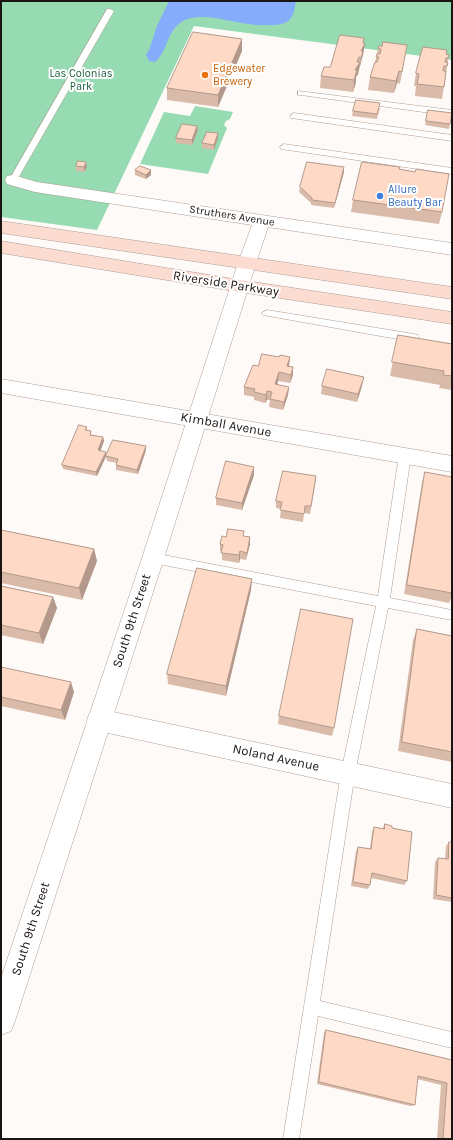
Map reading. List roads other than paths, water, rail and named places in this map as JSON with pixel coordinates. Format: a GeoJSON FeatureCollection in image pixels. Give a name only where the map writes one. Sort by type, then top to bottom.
{"type":"FeatureCollection","features":[{"type":"Feature","properties":{"kind":"main road","name":"Riverside Parkway"},"geometry":{"type":"LineString","coordinates":[[1,227],[452,293]]}},
{"type":"Feature","properties":{"kind":"main road","name":"Riverside Parkway"},"geometry":{"type":"LineString","coordinates":[[1,247],[240,286],[452,318]]}},
{"type":"Feature","properties":{"kind":"street","name":"Struthers Avenue"},"geometry":{"type":"LineString","coordinates":[[13,180],[35,186],[452,249]]}},
{"type":"Feature","properties":{"kind":"street","name":"South 9th Street"},"geometry":{"type":"LineString","coordinates":[[1,1021],[153,558],[247,263],[262,221]]}},
{"type":"Feature","properties":{"kind":"street","name":"Kimball Avenue"},"geometry":{"type":"LineString","coordinates":[[1,386],[452,464]]}},
{"type":"Feature","properties":{"kind":"street","name":"Noland Avenue"},"geometry":{"type":"LineString","coordinates":[[100,720],[452,796]]}},
{"type":"Feature","properties":{"kind":"lane"},"geometry":{"type":"LineString","coordinates":[[13,180],[110,11]]}},
{"type":"Feature","properties":{"kind":"lane"},"geometry":{"type":"LineString","coordinates":[[301,93],[452,113]]}},
{"type":"Feature","properties":{"kind":"lane"},"geometry":{"type":"LineString","coordinates":[[294,116],[452,138]]}},
{"type":"Feature","properties":{"kind":"lane"},"geometry":{"type":"LineString","coordinates":[[284,147],[452,171]]}},
{"type":"Feature","properties":{"kind":"lane"},"geometry":{"type":"LineString","coordinates":[[267,313],[421,339]]}},
{"type":"Feature","properties":{"kind":"lane"},"geometry":{"type":"LineString","coordinates":[[292,1139],[348,773],[383,602],[405,455]]}},
{"type":"Feature","properties":{"kind":"lane"},"geometry":{"type":"LineString","coordinates":[[153,558],[452,615]]}},
{"type":"Feature","properties":{"kind":"lane"},"geometry":{"type":"LineString","coordinates":[[311,1007],[452,1040]]}},
{"type":"Feature","properties":{"kind":"water"},"geometry":{"type":"Polygon","coordinates":[[[169,1],[296,1],[292,17],[286,22],[279,24],[249,24],[204,17],[194,17],[185,20],[174,29],[159,58],[155,62],[149,61],[146,55],[157,26],[169,1]]]}},
{"type":"Feature","properties":{"kind":"place","name":"Edgewater Brewery"},"geometry":{"type":"Point","coordinates":[205,75]}},
{"type":"Feature","properties":{"kind":"place","name":"Allure Beauty Bar"},"geometry":{"type":"Point","coordinates":[380,196]}},
{"type":"Feature","properties":{"kind":"park label","name":"Las Colonias Park"},"geometry":{"type":"Point","coordinates":[81,80]}}]}
